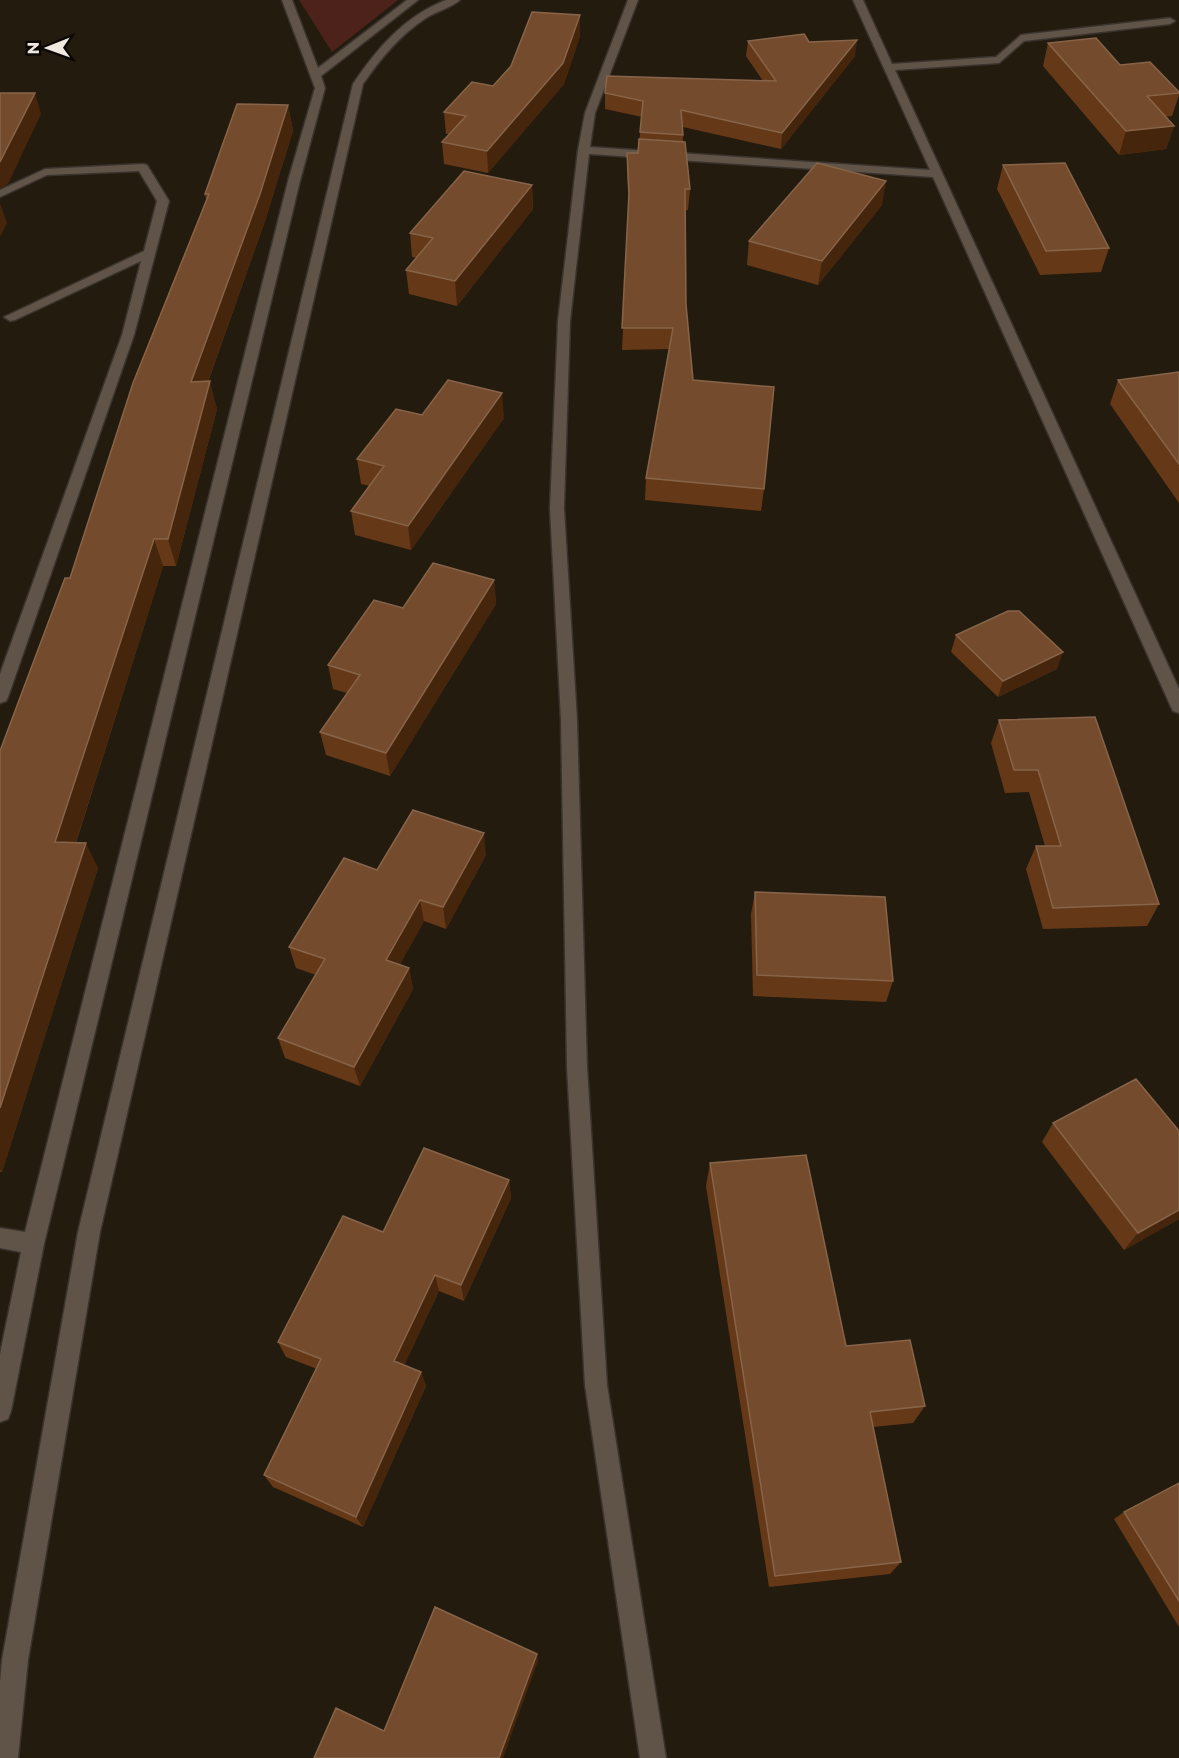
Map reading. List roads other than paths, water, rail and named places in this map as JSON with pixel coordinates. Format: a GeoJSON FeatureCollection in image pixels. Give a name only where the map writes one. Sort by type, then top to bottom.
{"type":"FeatureCollection","features":[{"type":"Feature","properties":{"kind":"street"},"geometry":{"type":"LineString","coordinates":[[0,1411],[33,1244],[294,182],[320,88],[287,0]]}},
{"type":"Feature","properties":{"kind":"street"},"geometry":{"type":"LineString","coordinates":[[315,75],[413,0]]}},
{"type":"Feature","properties":{"kind":"street"},"geometry":{"type":"LineString","coordinates":[[5,1758],[15,1660],[89,1232],[358,84],[374,58],[402,32],[424,13],[455,0]]}},
{"type":"Feature","properties":{"kind":"street"},"geometry":{"type":"LineString","coordinates":[[633,0],[590,114],[584,150],[564,321],[557,508],[569,720],[578,1067],[596,1385],[653,1758]]}},
{"type":"Feature","properties":{"kind":"street"},"geometry":{"type":"LineString","coordinates":[[858,0],[1179,707]]}},
{"type":"Feature","properties":{"kind":"street"},"geometry":{"type":"LineString","coordinates":[[888,67],[999,60],[1022,39],[1170,21]]}},
{"type":"Feature","properties":{"kind":"street"},"geometry":{"type":"LineString","coordinates":[[584,150],[937,174]]}},
{"type":"Feature","properties":{"kind":"street"},"geometry":{"type":"LineString","coordinates":[[0,194],[45,172],[143,167],[163,201],[128,335],[0,697]]}},
{"type":"Feature","properties":{"kind":"street"},"geometry":{"type":"LineString","coordinates":[[10,317],[149,253]]}},
{"type":"Feature","properties":{"kind":"street"},"geometry":{"type":"LineString","coordinates":[[0,1238],[33,1244]]}}]}
